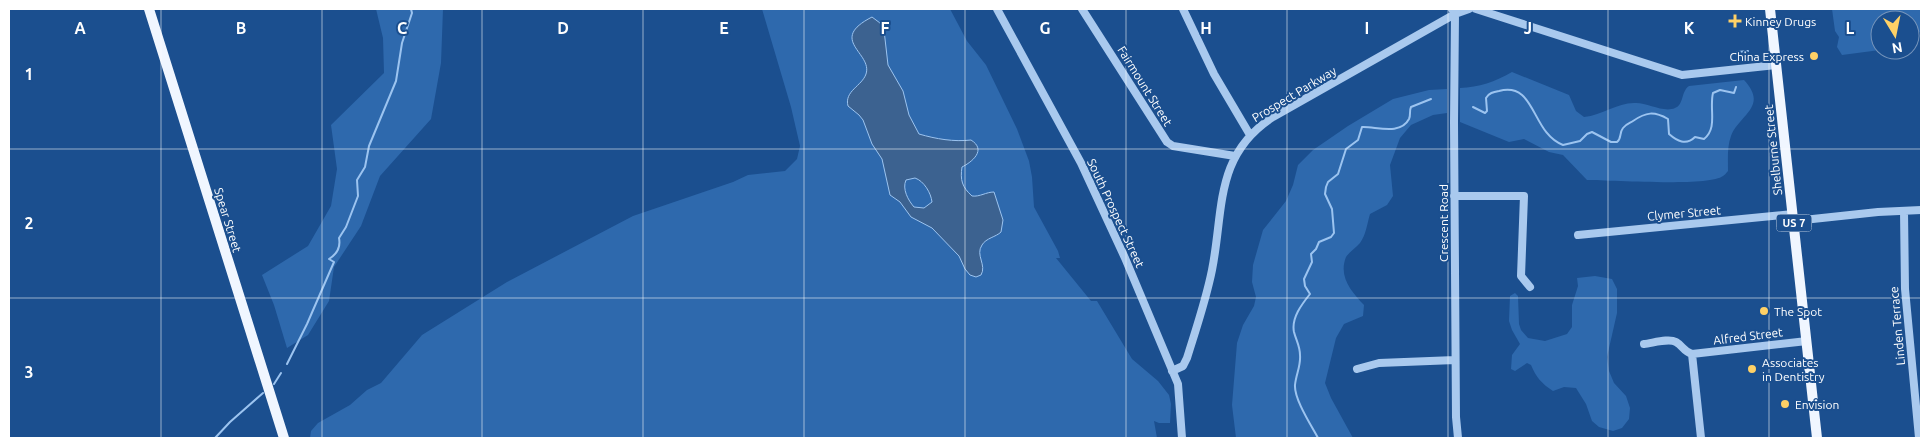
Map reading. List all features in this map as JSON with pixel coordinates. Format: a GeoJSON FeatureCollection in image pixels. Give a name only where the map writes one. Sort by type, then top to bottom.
{"type":"FeatureCollection","features":[{"type":"Feature","properties":{"kind":"main road","name":"Spear Street"},"geometry":{"type":"LineString","coordinates":[[149,9],[284,438]]}},
{"type":"Feature","properties":{"kind":"main road","name":"Shelburne Street"},"geometry":{"type":"LineString","coordinates":[[1770,9],[1817,438]]}},
{"type":"Feature","properties":{"kind":"street","name":"South Prospect Street"},"geometry":{"type":"LineString","coordinates":[[997,9],[1088,177],[1129,266],[1179,390],[1182,438]]}},
{"type":"Feature","properties":{"kind":"street","name":"Fairmount Street"},"geometry":{"type":"LineString","coordinates":[[1082,9],[1167,142],[1180,148],[1235,156]]}},
{"type":"Feature","properties":{"kind":"street"},"geometry":{"type":"LineString","coordinates":[[1183,9],[1214,74],[1250,135]]}},
{"type":"Feature","properties":{"kind":"street","name":"Prospect Parkway"},"geometry":{"type":"LineString","coordinates":[[1172,371],[1184,364],[1198,322],[1212,272],[1225,186],[1235,156],[1250,135],[1273,117],[1454,11],[1470,9]]}},
{"type":"Feature","properties":{"kind":"street"},"geometry":{"type":"LineString","coordinates":[[1476,9],[1682,75],[1776,65]]}},
{"type":"Feature","properties":{"kind":"street","name":"Crescent Road"},"geometry":{"type":"LineString","coordinates":[[1454,11],[1455,360],[1458,438]]}},
{"type":"Feature","properties":{"kind":"street"},"geometry":{"type":"LineString","coordinates":[[1454,196],[1524,196],[1521,276],[1530,287]]}},
{"type":"Feature","properties":{"kind":"street","name":"Clymer Street"},"geometry":{"type":"LineString","coordinates":[[1578,235],[1921,210]]}},
{"type":"Feature","properties":{"kind":"street","name":"Linden Terrace"},"geometry":{"type":"LineString","coordinates":[[1904,211],[1905,289],[1919,438]]}},
{"type":"Feature","properties":{"kind":"street"},"geometry":{"type":"LineString","coordinates":[[1644,344],[1672,341],[1692,354],[1702,438]]}},
{"type":"Feature","properties":{"kind":"street","name":"Alfred Street"},"geometry":{"type":"LineString","coordinates":[[1692,354],[1807,341]]}},
{"type":"Feature","properties":{"kind":"street"},"geometry":{"type":"LineString","coordinates":[[1357,369],[1379,363],[1455,360]]}},
{"type":"Feature","properties":{"kind":"shaded area"},"geometry":{"type":"Polygon","coordinates":[[[376,9],[443,9],[441,63],[431,119],[380,176],[361,226],[334,267],[329,301],[308,335],[287,348],[274,305],[262,275],[308,246],[331,206],[337,169],[331,125],[384,73],[383,38],[376,9]]]}},
{"type":"Feature","properties":{"kind":"shaded area"},"geometry":{"type":"Polygon","coordinates":[[[762,9],[950,9],[967,41],[986,65],[1017,129],[1029,161],[1034,207],[1058,251],[1060,258],[1056,258],[1091,301],[1097,301],[1132,359],[1158,381],[1169,395],[1171,404],[1170,423],[1154,421],[1157,438],[310,438],[311,431],[318,423],[350,405],[367,390],[381,383],[422,335],[507,282],[633,216],[733,182],[748,175],[785,171],[797,159],[800,146],[791,107],[762,9]]]}},
{"type":"Feature","properties":{"kind":"shaded area"},"geometry":{"type":"Polygon","coordinates":[[[1832,9],[1921,9],[1920,32],[1920,10],[1870,10],[1870,51],[1842,55],[1837,47],[1839,37],[1835,31],[1832,9]]]}},
{"type":"Feature","properties":{"kind":"shaded area"},"geometry":{"type":"Polygon","coordinates":[[[872,17],[880,23],[884,30],[888,65],[903,91],[909,115],[919,134],[945,140],[971,140],[978,148],[978,152],[973,159],[962,167],[962,183],[972,196],[994,192],[1003,220],[1001,232],[986,241],[980,249],[983,268],[981,275],[976,277],[970,275],[959,256],[932,228],[911,217],[900,202],[890,195],[882,159],[872,144],[863,120],[848,106],[847,101],[851,92],[866,74],[864,59],[852,40],[853,33],[859,25],[872,17]],[[915,178],[906,180],[905,191],[914,207],[924,208],[932,202],[929,191],[915,178]]]}},
{"type":"Feature","properties":{"kind":"shaded area"},"geometry":{"type":"Polygon","coordinates":[[[1512,72],[1569,95],[1576,111],[1584,117],[1629,103],[1641,103],[1661,109],[1675,108],[1680,104],[1686,88],[1689,86],[1744,80],[1754,97],[1750,110],[1731,136],[1728,149],[1728,171],[1723,176],[1714,179],[1680,182],[1587,180],[1563,155],[1549,152],[1524,139],[1509,142],[1460,122],[1460,88],[1487,83],[1512,72]]]}},
{"type":"Feature","properties":{"kind":"shaded area"},"geometry":{"type":"Polygon","coordinates":[[[1447,89],[1447,113],[1433,115],[1411,125],[1400,138],[1390,165],[1393,196],[1387,205],[1370,214],[1362,240],[1347,255],[1344,264],[1345,278],[1355,295],[1364,305],[1363,316],[1344,324],[1336,338],[1325,383],[1353,438],[1236,438],[1232,405],[1237,343],[1243,325],[1254,306],[1256,297],[1252,282],[1253,265],[1263,230],[1286,201],[1293,185],[1298,165],[1313,150],[1393,99],[1429,90],[1447,89]]]}},
{"type":"Feature","properties":{"kind":"shaded area"},"geometry":{"type":"Polygon","coordinates":[[[1595,276],[1612,279],[1617,289],[1617,313],[1607,357],[1609,371],[1614,383],[1626,396],[1630,408],[1629,419],[1622,428],[1613,431],[1599,427],[1592,421],[1586,404],[1576,388],[1564,387],[1553,391],[1540,380],[1531,365],[1527,363],[1515,371],[1511,369],[1512,355],[1520,344],[1509,321],[1510,296],[1515,293],[1518,296],[1521,330],[1528,338],[1545,341],[1567,334],[1572,327],[1572,305],[1578,286],[1577,278],[1595,276]]]}},
{"type":"Feature","properties":{"kind":"waterway"},"geometry":{"type":"LineString","coordinates":[[287,364],[334,262],[329,259],[338,250],[339,238],[346,227],[358,196],[357,180],[365,167],[369,146],[396,81],[402,43],[412,13],[411,9]]}},
{"type":"Feature","properties":{"kind":"waterway"},"geometry":{"type":"LineString","coordinates":[[1736,55],[1737,52],[1748,51]]}},
{"type":"Feature","properties":{"kind":"waterway"},"geometry":{"type":"LineString","coordinates":[[1473,107],[1485,113],[1487,111],[1486,98],[1488,95],[1511,90],[1520,94],[1527,101],[1545,130],[1553,139],[1563,145],[1580,141],[1592,132],[1611,142],[1617,142],[1625,126],[1642,116],[1650,114],[1668,119],[1669,134],[1675,139],[1685,142],[1695,137],[1704,139],[1708,135],[1712,124],[1713,93],[1720,90],[1734,93],[1736,87]]}},
{"type":"Feature","properties":{"kind":"waterway"},"geometry":{"type":"LineString","coordinates":[[1318,438],[1295,391],[1300,355],[1293,327],[1298,312],[1310,294],[1305,286],[1304,279],[1312,262],[1311,254],[1319,242],[1331,237],[1334,233],[1332,209],[1325,194],[1326,187],[1328,182],[1338,174],[1346,149],[1358,140],[1362,127],[1387,129],[1400,127],[1409,119],[1411,107],[1431,99]]}},
{"type":"Feature","properties":{"kind":"waterway"},"geometry":{"type":"LineString","coordinates":[[274,384],[281,373]]}},
{"type":"Feature","properties":{"kind":"waterway"},"geometry":{"type":"LineString","coordinates":[[215,438],[263,393]]}},
{"type":"Feature","properties":{"kind":"place","name":"Kinney Drugs"},"geometry":{"type":"Point","coordinates":[1735,21]}},
{"type":"Feature","properties":{"kind":"place","name":"China Express"},"geometry":{"type":"Point","coordinates":[1814,56]}},
{"type":"Feature","properties":{"kind":"place","name":"The Spot"},"geometry":{"type":"Point","coordinates":[1764,311]}},
{"type":"Feature","properties":{"kind":"place","name":"Associates in Dentistry"},"geometry":{"type":"Point","coordinates":[1752,369]}},
{"type":"Feature","properties":{"kind":"place","name":"Envision"},"geometry":{"type":"Point","coordinates":[1785,404]}}]}
